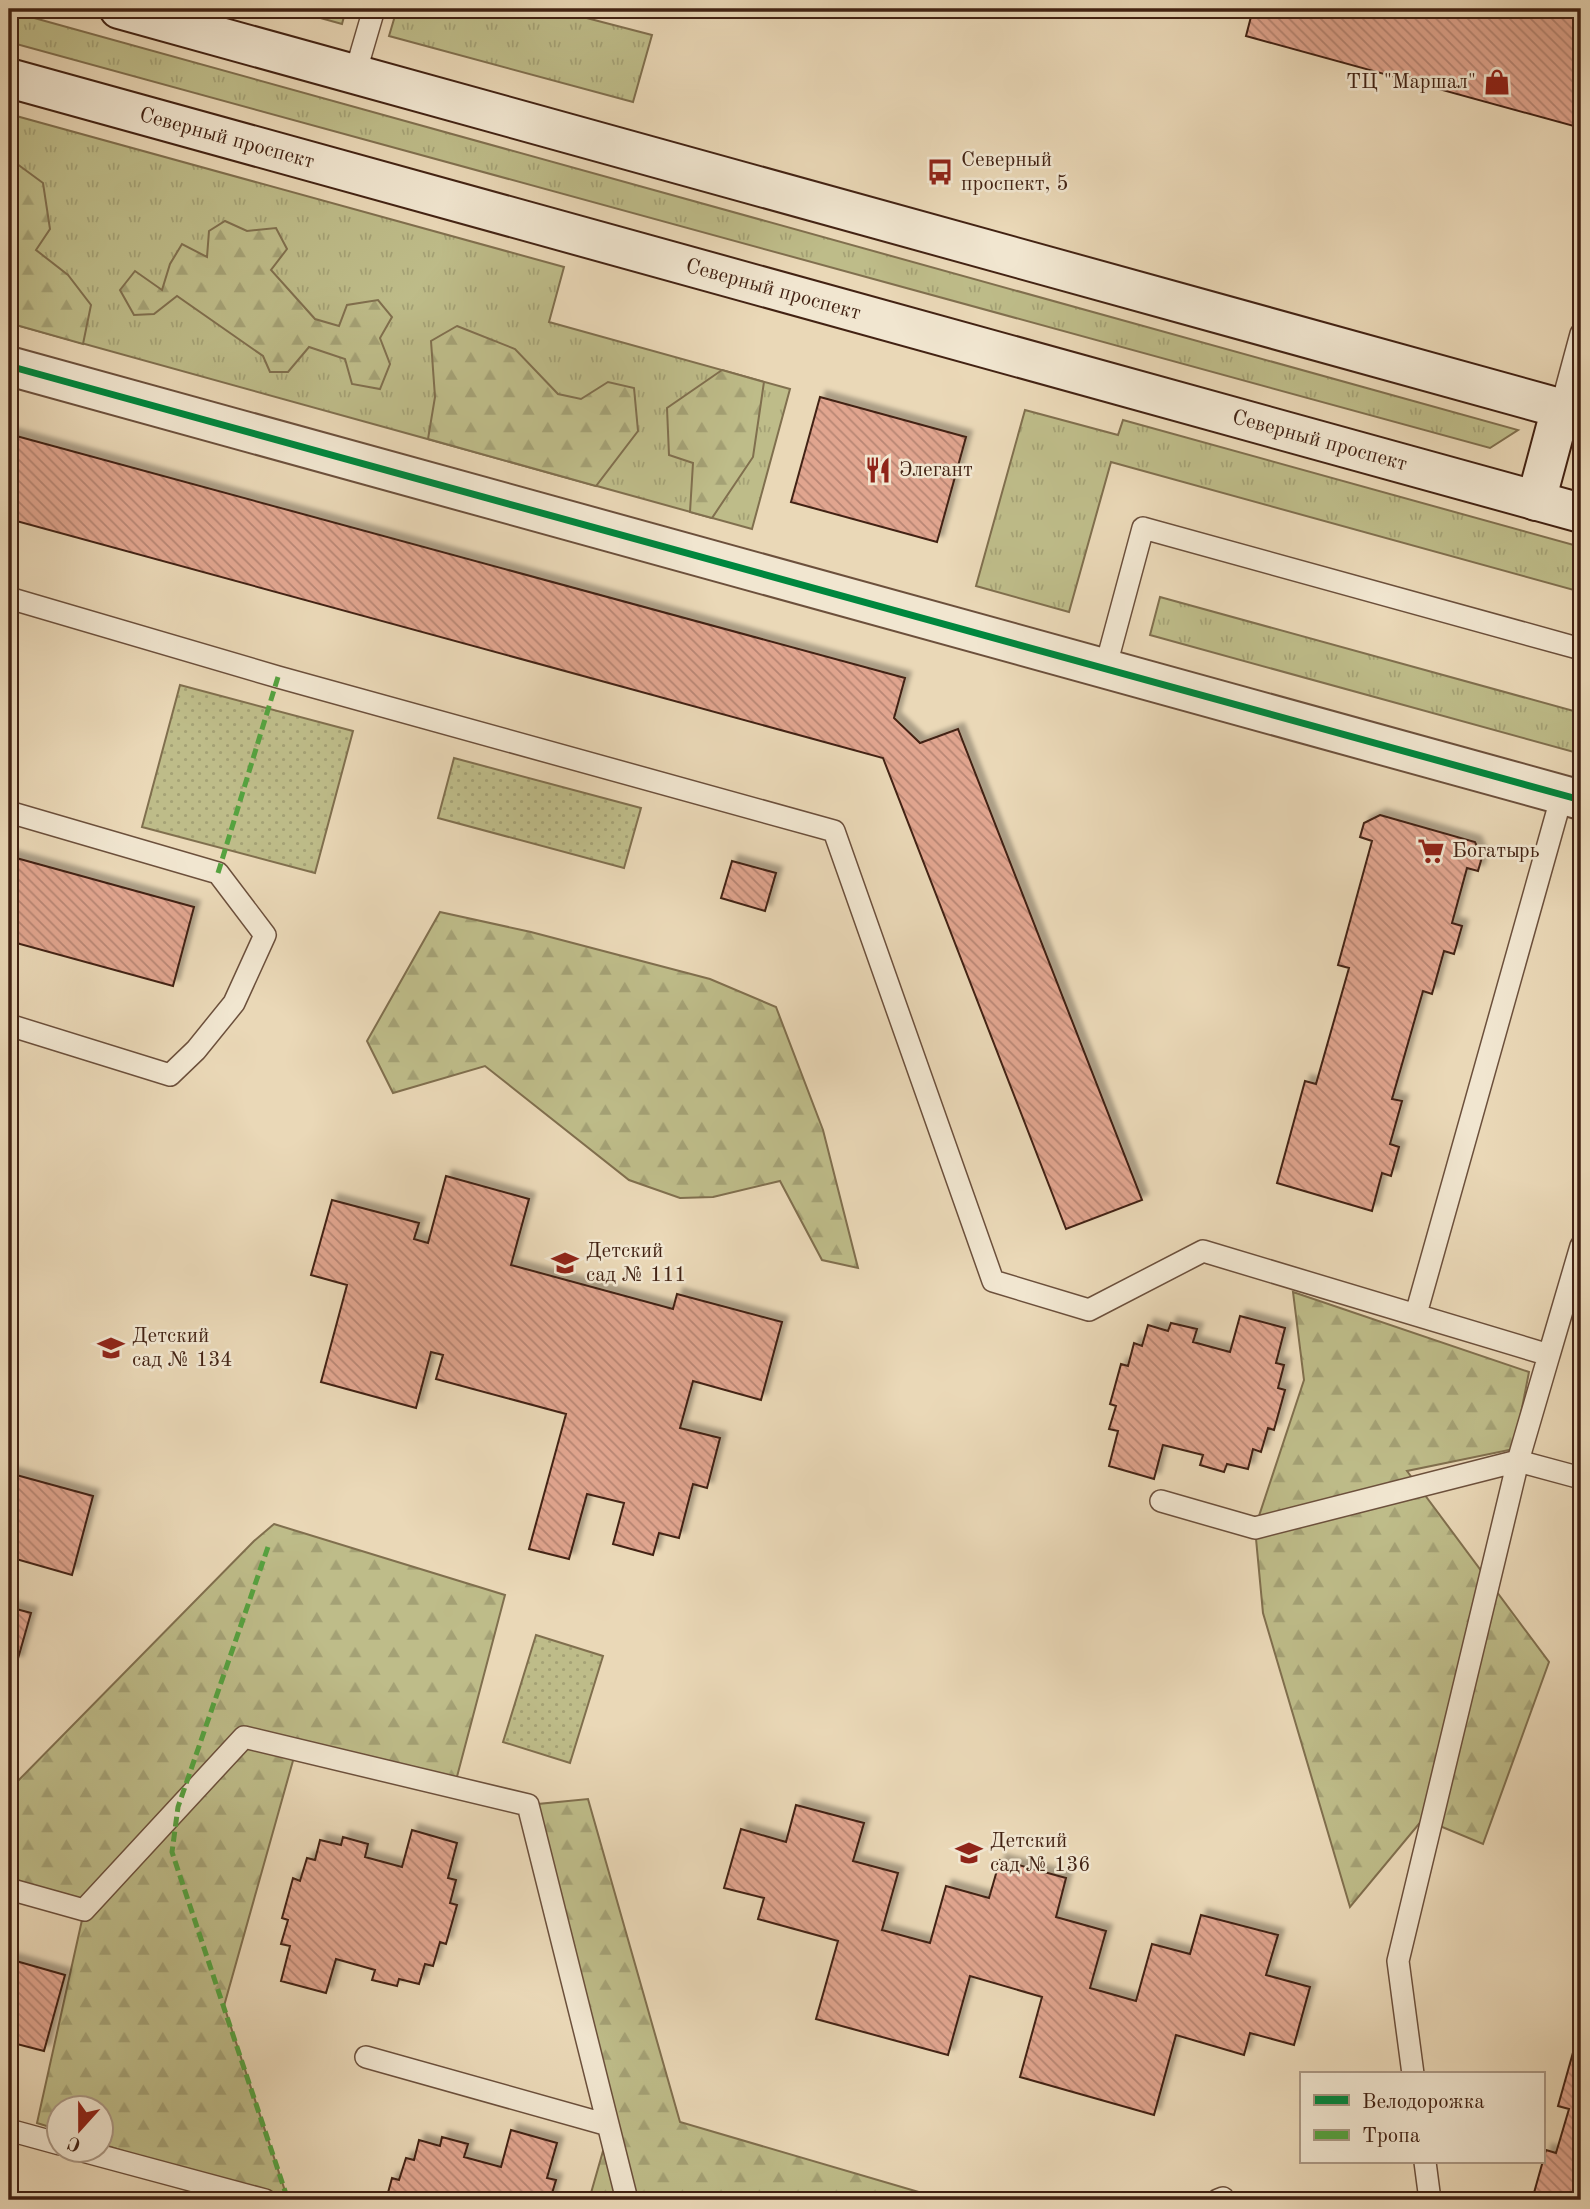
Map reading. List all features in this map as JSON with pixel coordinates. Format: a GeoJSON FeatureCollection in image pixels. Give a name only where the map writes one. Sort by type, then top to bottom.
{"type":"FeatureCollection","features":[{"type":"Feature","properties":{"kind":"main road"},"geometry":{"type":"LineString","coordinates":[[119,9],[1571,411],[1536,501]]}},
{"type":"Feature","properties":{"kind":"main road","name":"Северный проспект"},"geometry":{"type":"LineString","coordinates":[[9,78],[1581,513]]}},
{"type":"Feature","properties":{"kind":"main road"},"geometry":{"type":"LineString","coordinates":[[9,366],[1572,798]]}},
{"type":"Feature","properties":{"kind":"lane"},"geometry":{"type":"LineString","coordinates":[[355,74],[374,9]]}},
{"type":"Feature","properties":{"kind":"lane"},"geometry":{"type":"LineString","coordinates":[[1571,411],[1581,334]]}},
{"type":"Feature","properties":{"kind":"lane"},"geometry":{"type":"LineString","coordinates":[[1105,669],[1143,528],[1581,649]]}},
{"type":"Feature","properties":{"kind":"lane"},"geometry":{"type":"LineString","coordinates":[[9,598],[278,677],[834,831],[993,1281],[1089,1310],[1203,1251],[1549,1355]]}},
{"type":"Feature","properties":{"kind":"lane"},"geometry":{"type":"LineString","coordinates":[[1416,1314],[1572,798]]}},
{"type":"Feature","properties":{"kind":"lane"},"geometry":{"type":"LineString","coordinates":[[9,812],[218,873],[265,935],[234,1003],[170,1075],[9,1025]]}},
{"type":"Feature","properties":{"kind":"lane"},"geometry":{"type":"LineString","coordinates":[[1413,2072],[1398,1961],[1518,1461],[1581,1246]]}},
{"type":"Feature","properties":{"kind":"lane"},"geometry":{"type":"LineString","coordinates":[[1161,1501],[1255,1528],[1518,1461],[1581,1478]]}},
{"type":"Feature","properties":{"kind":"lane"},"geometry":{"type":"LineString","coordinates":[[9,1889],[84,1910],[244,1737],[528,1805],[627,2200]]}},
{"type":"Feature","properties":{"kind":"lane"},"geometry":{"type":"LineString","coordinates":[[366,2057],[608,2125]]}},
{"type":"Feature","properties":{"kind":"lane"},"geometry":{"type":"LineString","coordinates":[[9,2130],[46,2140]]}},
{"type":"Feature","properties":{"kind":"lane"},"geometry":{"type":"LineString","coordinates":[[116,2160],[265,2200]]}},
{"type":"Feature","properties":{"kind":"lane"},"geometry":{"type":"LineString","coordinates":[[1425,2164],[1430,2200]]}},
{"type":"Feature","properties":{"kind":"green space"},"geometry":{"type":"Polygon","coordinates":[[[288,9],[346,9],[342,24],[288,9]]]}},
{"type":"Feature","properties":{"kind":"green space"},"geometry":{"type":"Polygon","coordinates":[[[397,9],[552,9],[652,35],[633,102],[389,36],[397,9]]]}},
{"type":"Feature","properties":{"kind":"green space"},"geometry":{"type":"Polygon","coordinates":[[[9,11],[1518,430],[1490,448],[9,42],[9,11]]]}},
{"type":"Feature","properties":{"kind":"green space"},"geometry":{"type":"Polygon","coordinates":[[[9,114],[564,267],[549,322],[790,389],[752,529],[9,323],[9,114]]]}},
{"type":"Feature","properties":{"kind":"green space"},"geometry":{"type":"Polygon","coordinates":[[[9,158],[43,183],[50,229],[36,250],[68,275],[91,305],[83,344],[9,323],[9,158]]]}},
{"type":"Feature","properties":{"kind":"green space"},"geometry":{"type":"Polygon","coordinates":[[[225,221],[247,231],[276,228],[287,249],[271,270],[315,319],[339,326],[347,305],[378,300],[392,317],[380,338],[390,364],[380,389],[352,384],[345,359],[309,347],[288,372],[270,372],[263,356],[177,296],[154,314],[134,315],[120,290],[135,271],[162,290],[170,264],[182,244],[207,257],[209,231],[225,221]]]}},
{"type":"Feature","properties":{"kind":"green space"},"geometry":{"type":"Polygon","coordinates":[[[457,326],[515,349],[558,394],[581,399],[608,382],[634,388],[638,431],[596,486],[428,439],[435,397],[431,341],[457,326]]]}},
{"type":"Feature","properties":{"kind":"green space"},"geometry":{"type":"Polygon","coordinates":[[[722,370],[764,382],[753,457],[712,518],[690,512],[693,463],[669,455],[667,408],[722,370]]]}},
{"type":"Feature","properties":{"kind":"green space"},"geometry":{"type":"Polygon","coordinates":[[[1025,410],[1118,435],[1123,420],[1581,547],[1581,592],[1111,462],[1069,612],[976,586],[1025,410]]]}},
{"type":"Feature","properties":{"kind":"green space"},"geometry":{"type":"Polygon","coordinates":[[[1160,597],[1581,713],[1581,754],[1150,635],[1160,597]]]}},
{"type":"Feature","properties":{"kind":"green space"},"geometry":{"type":"Polygon","coordinates":[[[180,685],[353,731],[315,873],[142,827],[180,685]]]}},
{"type":"Feature","properties":{"kind":"green space"},"geometry":{"type":"Polygon","coordinates":[[[454,758],[641,808],[624,868],[438,818],[454,758]]]}},
{"type":"Feature","properties":{"kind":"green space"},"geometry":{"type":"Polygon","coordinates":[[[440,912],[531,932],[710,979],[776,1007],[823,1130],[858,1268],[822,1260],[780,1181],[713,1197],[680,1198],[629,1180],[485,1066],[393,1093],[367,1041],[440,912]]]}},
{"type":"Feature","properties":{"kind":"green space"},"geometry":{"type":"Polygon","coordinates":[[[1293,1292],[1529,1372],[1514,1449],[1407,1471],[1549,1662],[1483,1844],[1423,1819],[1350,1907],[1263,1613],[1255,1528],[1304,1380],[1293,1292]]]}},
{"type":"Feature","properties":{"kind":"green space"},"geometry":{"type":"Polygon","coordinates":[[[274,1524],[505,1595],[454,1788],[296,1750],[224,2006],[288,2200],[270,2200],[116,2149],[116,2094],[46,2094],[46,2126],[37,2123],[84,1911],[9,1889],[9,1790],[254,1541],[274,1524]]]}},
{"type":"Feature","properties":{"kind":"green space"},"geometry":{"type":"Polygon","coordinates":[[[536,1635],[603,1656],[570,1763],[503,1742],[536,1635]]]}},
{"type":"Feature","properties":{"kind":"green space"},"geometry":{"type":"Polygon","coordinates":[[[588,1799],[680,2122],[946,2200],[589,2200],[609,2130],[528,1805],[588,1799]]]}},
{"type":"Feature","properties":{"kind":"building"},"geometry":{"type":"Polygon","coordinates":[[[1149,9],[1171,9],[1170,14],[1149,9]]]}},
{"type":"Feature","properties":{"kind":"building","name":"ТЦ \"Маршал\""},"geometry":{"type":"Polygon","coordinates":[[[1253,9],[1581,9],[1581,128],[1246,36],[1253,9]]]}},
{"type":"Feature","properties":{"kind":"building","name":"Элегант"},"geometry":{"type":"Polygon","coordinates":[[[820,397],[966,437],[937,542],[791,502],[820,397]]]}},
{"type":"Feature","properties":{"kind":"building"},"geometry":{"type":"Polygon","coordinates":[[[9,434],[905,678],[894,718],[920,743],[958,729],[1142,1200],[1066,1229],[883,758],[9,519],[9,434]]]}},
{"type":"Feature","properties":{"kind":"building"},"geometry":{"type":"Polygon","coordinates":[[[1380,815],[1475,842],[1482,857],[1478,871],[1467,868],[1452,923],[1462,926],[1454,954],[1444,951],[1432,994],[1423,991],[1392,1099],[1402,1101],[1390,1144],[1399,1147],[1391,1176],[1382,1173],[1372,1211],[1277,1183],[1305,1081],[1316,1084],[1349,968],[1338,965],[1372,841],[1360,837],[1364,823],[1380,815]]]}},
{"type":"Feature","properties":{"kind":"building"},"geometry":{"type":"Polygon","coordinates":[[[9,856],[194,907],[173,986],[9,941],[9,856]]]}},
{"type":"Feature","properties":{"kind":"building"},"geometry":{"type":"Polygon","coordinates":[[[732,861],[776,873],[765,911],[721,898],[732,861]]]}},
{"type":"Feature","properties":{"kind":"building"},"geometry":{"type":"Polygon","coordinates":[[[446,1176],[529,1199],[511,1265],[673,1309],[677,1294],[782,1322],[761,1400],[693,1381],[680,1428],[720,1438],[707,1488],[693,1484],[679,1538],[659,1533],[653,1555],[613,1544],[624,1503],[587,1494],[569,1559],[529,1549],[566,1414],[436,1379],[443,1355],[431,1352],[416,1408],[321,1382],[347,1285],[311,1275],[332,1200],[419,1223],[414,1239],[428,1243],[446,1176]]]}},
{"type":"Feature","properties":{"kind":"building"},"geometry":{"type":"Polygon","coordinates":[[[1240,1316],[1285,1328],[1276,1363],[1284,1365],[1278,1388],[1285,1390],[1274,1430],[1268,1428],[1261,1452],[1253,1449],[1248,1469],[1227,1464],[1224,1472],[1200,1465],[1203,1455],[1163,1445],[1154,1479],[1109,1466],[1118,1431],[1109,1429],[1116,1406],[1110,1404],[1121,1364],[1128,1366],[1134,1343],[1142,1346],[1148,1325],[1168,1331],[1171,1323],[1197,1329],[1193,1342],[1230,1352],[1240,1316]]]}},
{"type":"Feature","properties":{"kind":"building"},"geometry":{"type":"Polygon","coordinates":[[[9,1473],[93,1496],[72,1575],[9,1557],[9,1473]]]}},
{"type":"Feature","properties":{"kind":"building"},"geometry":{"type":"Polygon","coordinates":[[[9,1607],[31,1613],[17,1662],[9,1660],[9,1607]]]}},
{"type":"Feature","properties":{"kind":"building"},"geometry":{"type":"Polygon","coordinates":[[[796,1805],[864,1823],[853,1861],[898,1873],[882,1930],[930,1943],[946,1886],[989,1898],[1000,1860],[1066,1878],[1056,1917],[1106,1931],[1090,1988],[1136,2001],[1152,1944],[1190,1954],[1201,1915],[1278,1935],[1266,1975],[1310,1987],[1294,2045],[1250,2033],[1244,2055],[1176,2035],[1154,2115],[1020,2077],[1042,1997],[970,1976],[948,2055],[816,2019],[838,1941],[758,1919],[764,1898],[724,1888],[741,1829],[786,1842],[796,1805]]]}},
{"type":"Feature","properties":{"kind":"building"},"geometry":{"type":"Polygon","coordinates":[[[412,1830],[457,1843],[448,1878],[456,1880],[450,1903],[457,1905],[446,1944],[440,1942],[433,1966],[425,1964],[419,1984],[399,1979],[397,1986],[372,1980],[375,1970],[336,1959],[326,1993],[281,1981],[290,1946],[281,1944],[288,1920],[282,1918],[293,1878],[300,1881],[307,1858],[315,1860],[320,1840],[341,1845],[343,1837],[368,1844],[365,1857],[402,1867],[412,1830]]]}},
{"type":"Feature","properties":{"kind":"building"},"geometry":{"type":"Polygon","coordinates":[[[9,1959],[65,1975],[44,2051],[9,2042],[9,1959]]]}},
{"type":"Feature","properties":{"kind":"building"},"geometry":{"type":"Polygon","coordinates":[[[1581,2024],[1581,2200],[1532,2200],[1546,2150],[1556,2153],[1569,2109],[1558,2106],[1581,2024]]]}},
{"type":"Feature","properties":{"kind":"building"},"geometry":{"type":"Polygon","coordinates":[[[511,2130],[557,2143],[547,2178],[556,2180],[550,2200],[386,2200],[392,2178],[399,2180],[406,2158],[414,2160],[419,2140],[440,2146],[442,2137],[468,2144],[464,2157],[501,2167],[511,2130]]]}},
{"type":"Feature","properties":{"kind":"marked path"},"geometry":{"type":"LineString","coordinates":[[218,873],[278,677]]}},
{"type":"Feature","properties":{"kind":"marked path"},"geometry":{"type":"LineString","coordinates":[[268,1547],[178,1807],[172,1852],[288,2200]]}},
{"type":"Feature","properties":{"kind":"cycle path"},"geometry":{"type":"LineString","coordinates":[[9,366],[1581,800]]}},
{"type":"Feature","properties":{"kind":"place","name":"ТЦ \"Маршал\""},"geometry":{"type":"Point","coordinates":[1497,82]}},
{"type":"Feature","properties":{"kind":"place","name":"Северный проспект, 5"},"geometry":{"type":"Point","coordinates":[940,172]}},
{"type":"Feature","properties":{"kind":"place","name":"Элегант"},"geometry":{"type":"Point","coordinates":[878,470]}},
{"type":"Feature","properties":{"kind":"place","name":"Богатырь"},"geometry":{"type":"Point","coordinates":[1431,851]}},
{"type":"Feature","properties":{"kind":"place","name":"Детский сад № 111"},"geometry":{"type":"Point","coordinates":[565,1263]}},
{"type":"Feature","properties":{"kind":"place","name":"Детский сад № 134"},"geometry":{"type":"Point","coordinates":[111,1348]}},
{"type":"Feature","properties":{"kind":"place","name":"Детский сад № 136"},"geometry":{"type":"Point","coordinates":[969,1853]}}]}
